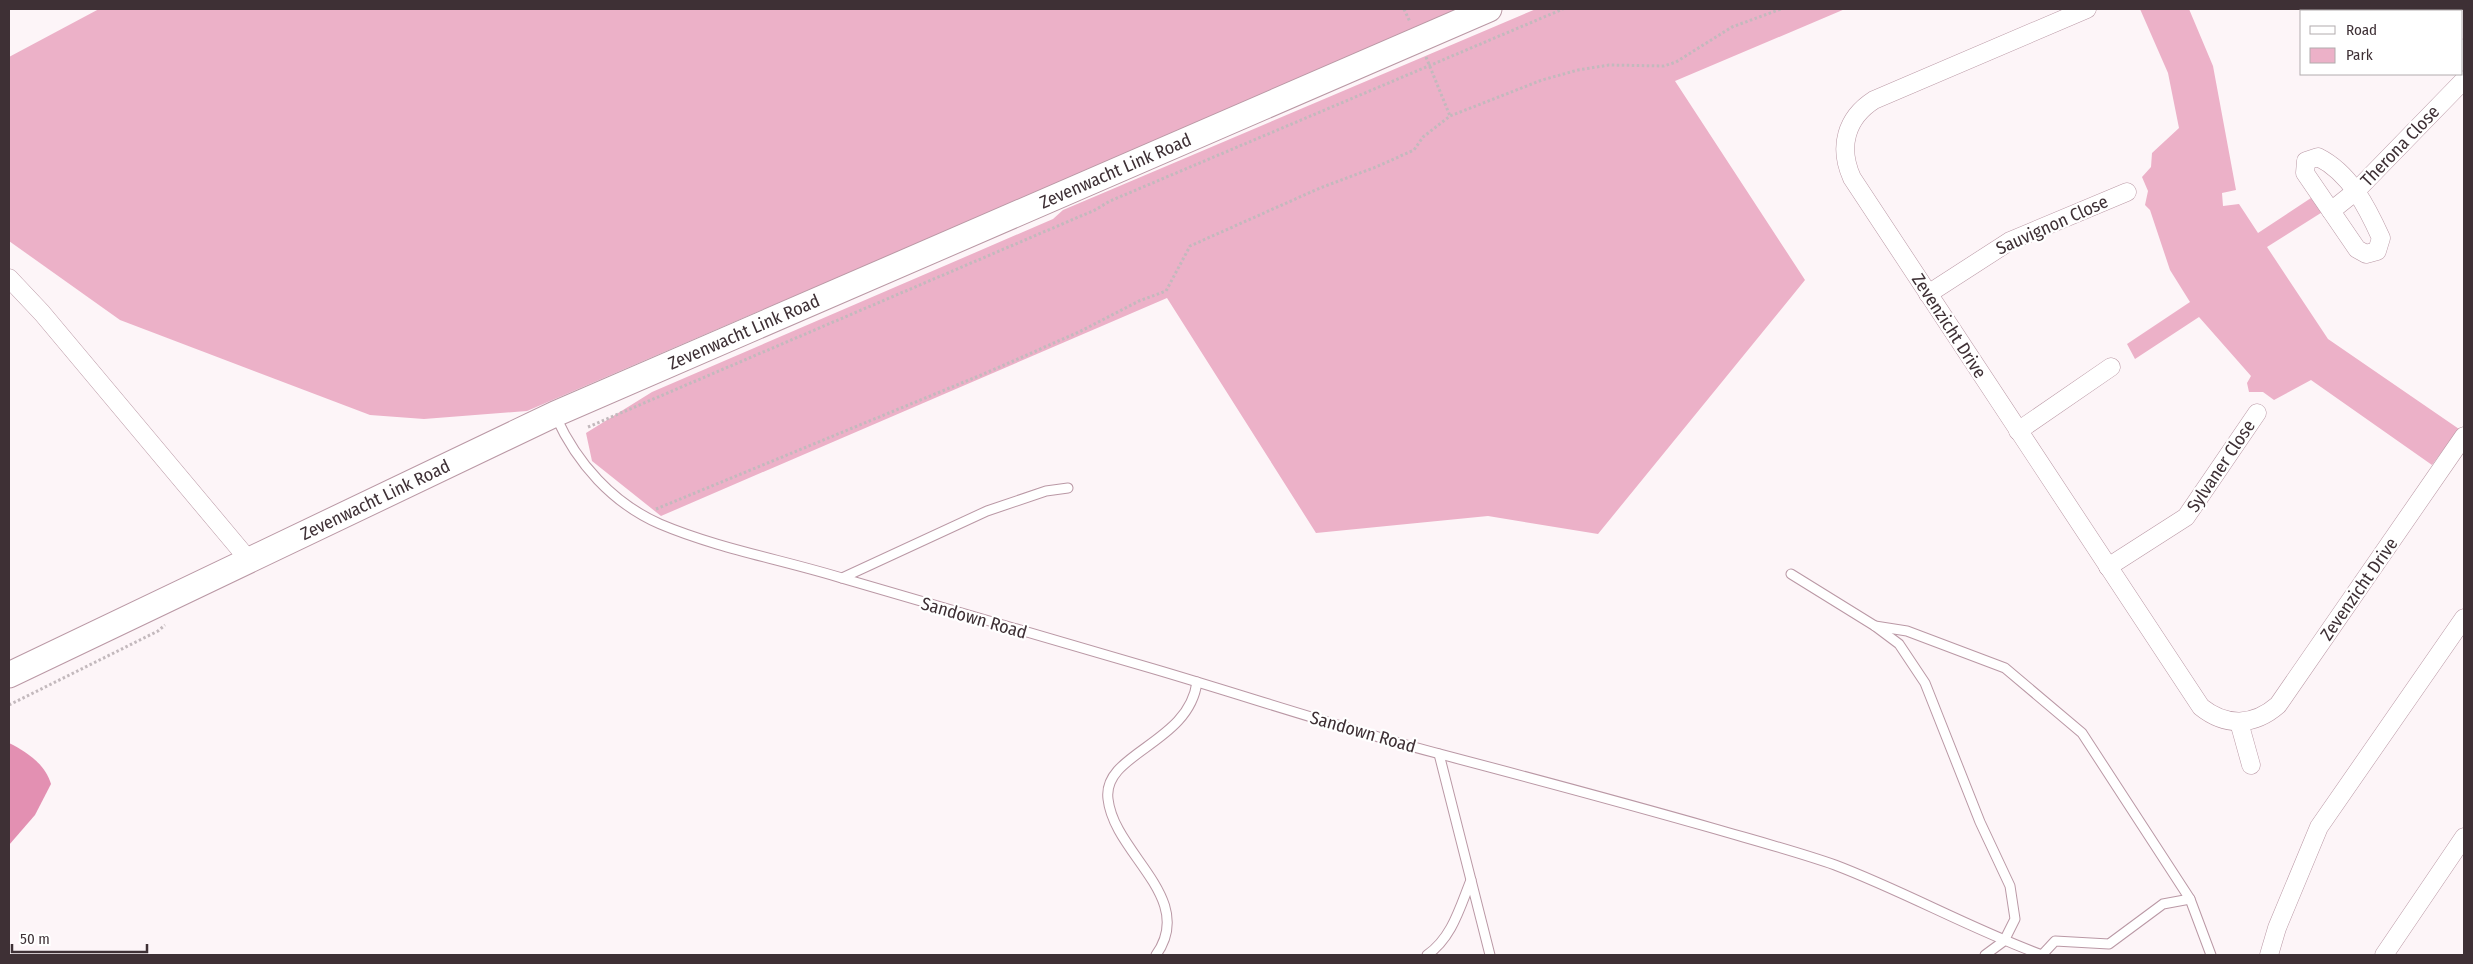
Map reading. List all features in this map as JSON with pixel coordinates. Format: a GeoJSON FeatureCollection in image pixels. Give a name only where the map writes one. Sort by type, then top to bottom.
{"type":"FeatureCollection","features":[{"type":"Feature","properties":{"kind":"street","name":"Zevenwacht Link Road"},"geometry":{"type":"LineString","coordinates":[[9,675],[248,559],[555,414],[1489,9]]}},
{"type":"Feature","properties":{"kind":"street","name":"Zevenzicht Drive"},"geometry":{"type":"LineString","coordinates":[[2087,9],[1874,100],[1861,110],[1851,123],[1844,144],[1847,167],[1928,294],[2197,703],[2218,718],[2239,722],[2260,718],[2278,705],[2464,436]]}},
{"type":"Feature","properties":{"kind":"street"},"geometry":{"type":"LineString","coordinates":[[2464,48],[2464,62]]}},
{"type":"Feature","properties":{"kind":"street","name":"Therona Close"},"geometry":{"type":"LineString","coordinates":[[2331,211],[2356,191],[2464,80]]}},
{"type":"Feature","properties":{"kind":"street","name":"Therona Close"},"geometry":{"type":"LineString","coordinates":[[2310,158],[2322,159],[2356,191],[2366,204],[2381,238],[2377,251],[2366,254],[2361,252],[2331,211],[2305,174],[2304,165],[2310,158]]}},
{"type":"Feature","properties":{"kind":"street","name":"Sauvignon Close"},"geometry":{"type":"LineString","coordinates":[[1928,294],[2010,241],[2127,192]]}},
{"type":"Feature","properties":{"kind":"street"},"geometry":{"type":"LineString","coordinates":[[9,278],[42,313],[248,559]]}},
{"type":"Feature","properties":{"kind":"street"},"geometry":{"type":"LineString","coordinates":[[2018,431],[2111,367]]}},
{"type":"Feature","properties":{"kind":"street","name":"Sylvaner Close"},"geometry":{"type":"LineString","coordinates":[[2108,567],[2186,517],[2257,413]]}},
{"type":"Feature","properties":{"kind":"street"},"geometry":{"type":"LineString","coordinates":[[2269,955],[2277,928],[2319,827],[2464,618]]}},
{"type":"Feature","properties":{"kind":"street"},"geometry":{"type":"LineString","coordinates":[[2239,722],[2251,765]]}},
{"type":"Feature","properties":{"kind":"street"},"geometry":{"type":"LineString","coordinates":[[2384,955],[2464,837]]}},
{"type":"Feature","properties":{"kind":"lane","name":"Sandown Road"},"geometry":{"type":"LineString","coordinates":[[555,414],[567,442],[587,469],[614,496],[659,524],[760,556],[842,578],[1439,754],[1617,801],[1833,865],[1907,895],[2004,941],[2042,955]]}},
{"type":"Feature","properties":{"kind":"lane"},"geometry":{"type":"LineString","coordinates":[[842,578],[987,511],[1046,491],[1068,488]]}},
{"type":"Feature","properties":{"kind":"lane"},"geometry":{"type":"LineString","coordinates":[[1791,574],[1875,626],[1899,644],[1925,684],[1980,822],[2010,886],[2014,919],[2004,941],[1984,955]]}},
{"type":"Feature","properties":{"kind":"lane"},"geometry":{"type":"LineString","coordinates":[[1875,626],[1906,631],[2005,668],[2082,733],[2190,899],[2212,955]]}},
{"type":"Feature","properties":{"kind":"lane"},"geometry":{"type":"LineString","coordinates":[[1156,955],[1163,945],[1168,930],[1168,915],[1162,898],[1113,816],[1108,800],[1108,782],[1116,769],[1164,736],[1180,721],[1195,696],[1197,682]]}},
{"type":"Feature","properties":{"kind":"lane"},"geometry":{"type":"LineString","coordinates":[[1439,754],[1490,955]]}},
{"type":"Feature","properties":{"kind":"lane"},"geometry":{"type":"LineString","coordinates":[[1426,955],[1439,947],[1455,919],[1471,880]]}},
{"type":"Feature","properties":{"kind":"lane"},"geometry":{"type":"LineString","coordinates":[[2042,955],[2055,940],[2109,944],[2163,904],[2190,899]]}},
{"type":"Feature","properties":{"kind":"path"},"geometry":{"type":"LineString","coordinates":[[1404,9],[1450,116]]}},
{"type":"Feature","properties":{"kind":"path"},"geometry":{"type":"LineString","coordinates":[[588,426],[1095,210],[1110,201],[1563,9]]}},
{"type":"Feature","properties":{"kind":"path"},"geometry":{"type":"LineString","coordinates":[[645,516],[658,508],[1079,332],[1139,301],[1166,291],[1190,246],[1312,191],[1376,167],[1414,150],[1424,137],[1450,116],[1542,80],[1578,70],[1609,65],[1664,66],[1676,62],[1732,28],[1781,9]]}},
{"type":"Feature","properties":{"kind":"path"},"geometry":{"type":"LineString","coordinates":[[9,705],[158,631],[170,622]]}},
{"type":"Feature","properties":{"kind":"green space"},"geometry":{"type":"Polygon","coordinates":[[[99,9],[1462,9],[527,411],[424,419],[370,415],[120,320],[9,241],[9,57],[99,9]]]}},
{"type":"Feature","properties":{"kind":"green space"},"geometry":{"type":"Polygon","coordinates":[[[1536,9],[1845,9],[1675,81],[1805,280],[1598,534],[1488,516],[1316,533],[1167,298],[661,516],[592,461],[586,433],[652,392],[1053,219],[1063,210],[1536,9]]]}},
{"type":"Feature","properties":{"kind":"green space"},"geometry":{"type":"Polygon","coordinates":[[[2140,9],[2189,9],[2213,66],[2236,190],[2222,193],[2223,206],[2239,204],[2258,233],[2314,196],[2324,211],[2267,247],[2328,339],[2459,429],[2432,465],[2311,380],[2274,400],[2263,392],[2249,392],[2247,383],[2251,376],[2199,317],[2135,359],[2127,344],[2190,302],[2170,270],[2150,210],[2145,205],[2148,191],[2142,177],[2151,167],[2152,153],[2179,128],[2168,73],[2140,9]]]}},
{"type":"Feature","properties":{"kind":"shaded area"},"geometry":{"type":"Polygon","coordinates":[[[9,743],[34,759],[44,770],[51,784],[35,815],[9,845],[9,743]]]}}]}
